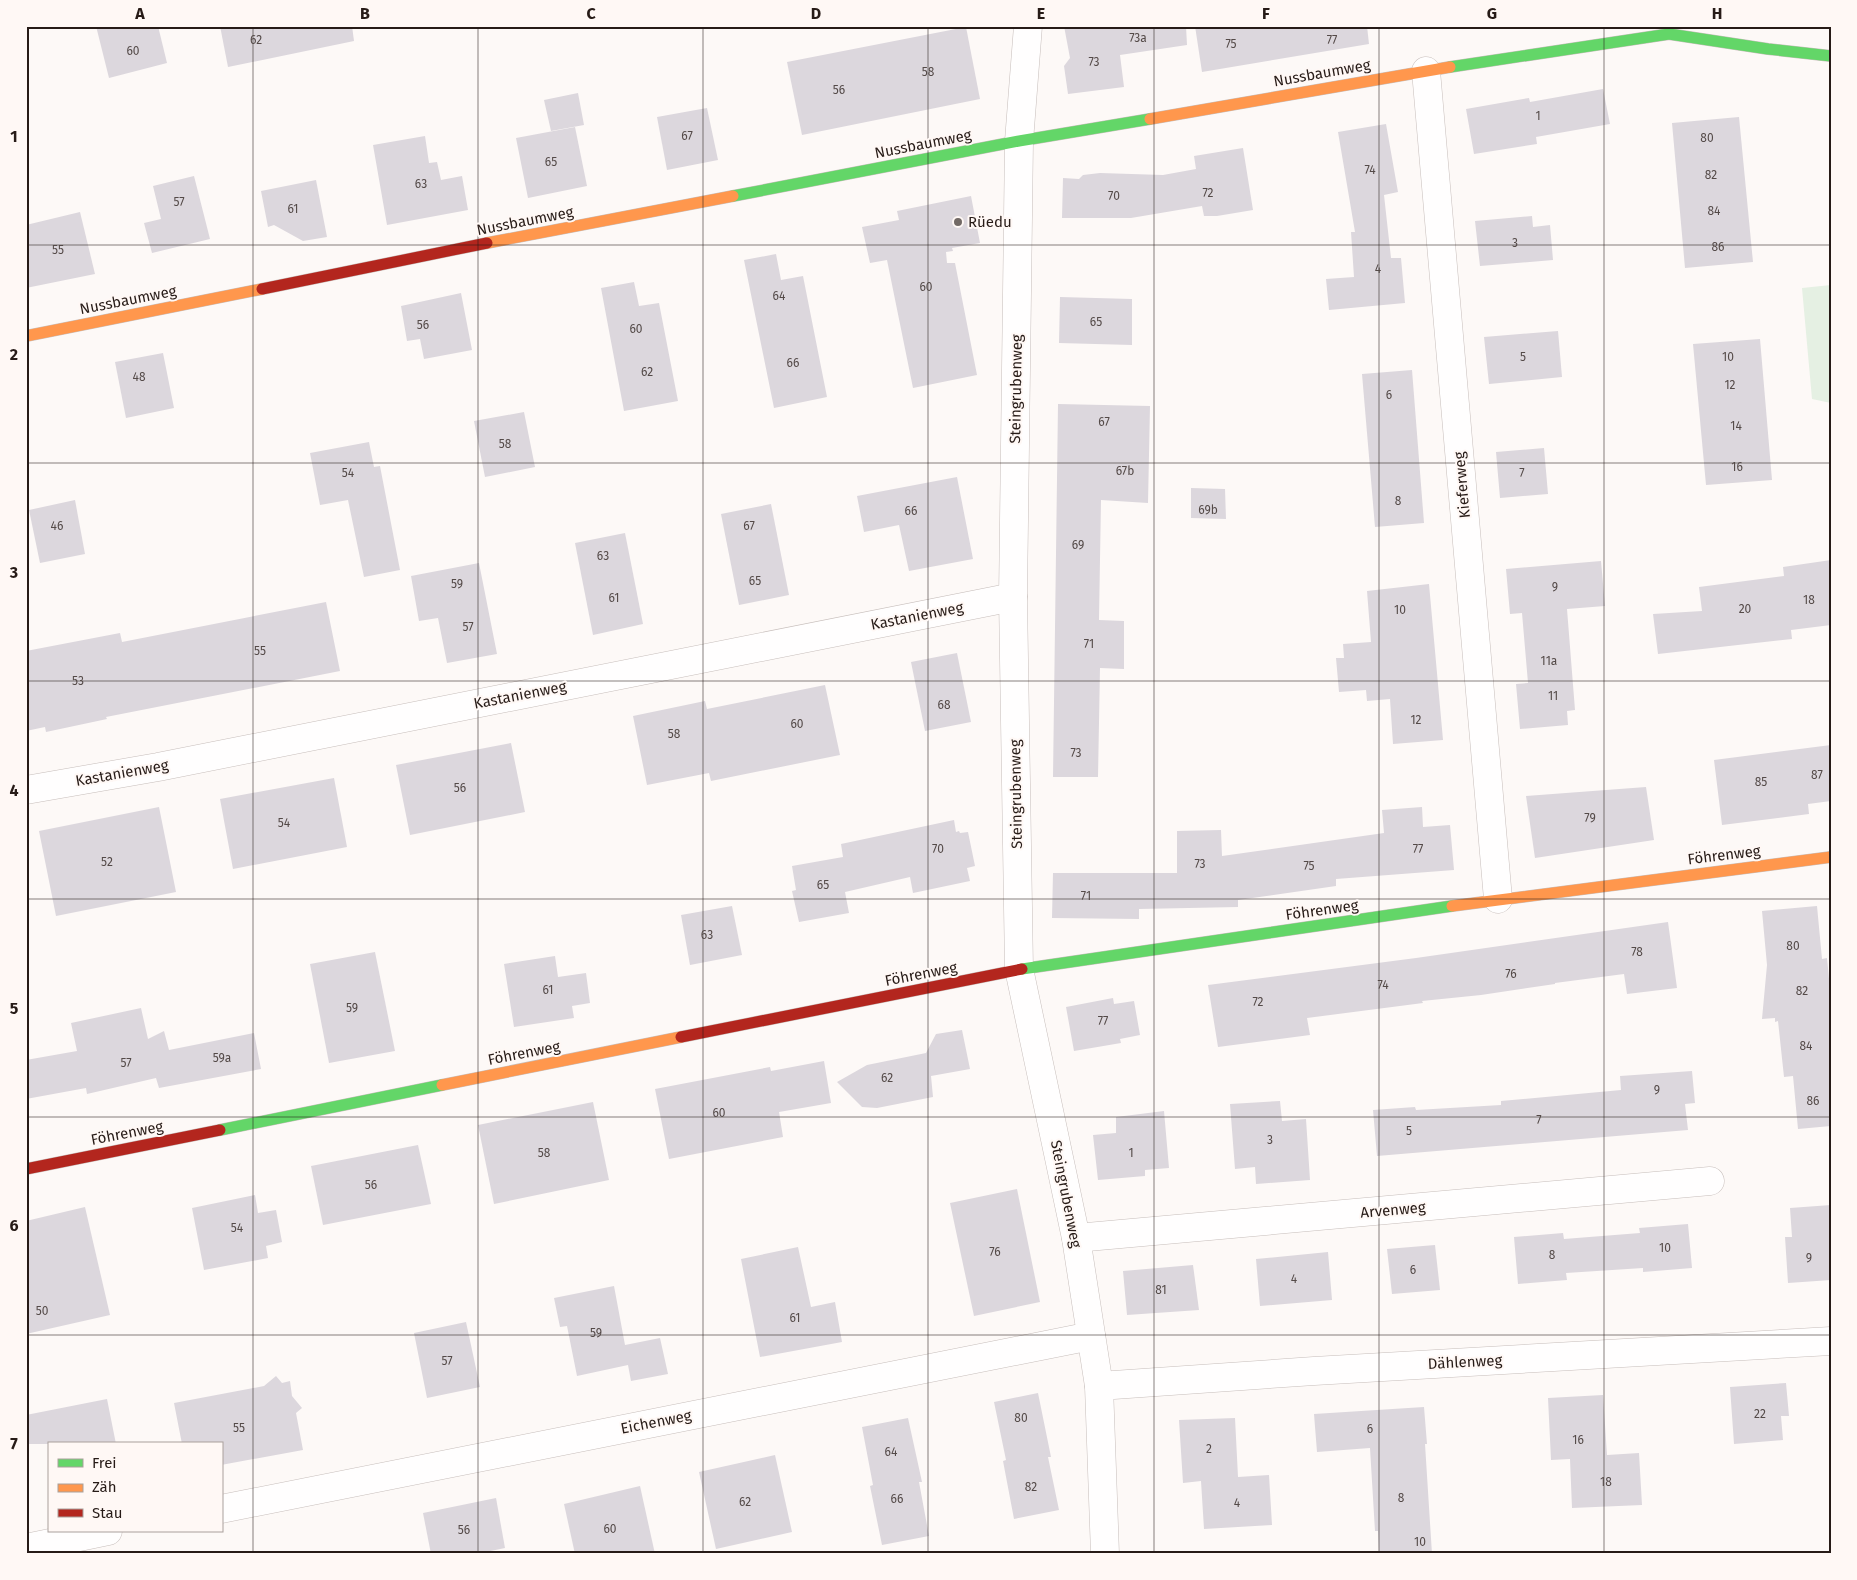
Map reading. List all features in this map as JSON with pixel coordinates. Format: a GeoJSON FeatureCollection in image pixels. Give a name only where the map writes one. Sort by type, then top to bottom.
{"type":"FeatureCollection","features":[{"type":"Feature","properties":{"kind":"street","name":"Steingrubenweg"},"geometry":{"type":"LineString","coordinates":[[1028,26],[1019,140],[1013,597],[1020,969],[1076,1238],[1099,1386],[1105,1554]]}},
{"type":"Feature","properties":{"kind":"street","name":"Nussbaumweg"},"geometry":{"type":"LineString","coordinates":[[26,336],[431,254],[1019,140],[1426,71],[1669,34],[1768,49],[1831,56]]}},
{"type":"Feature","properties":{"kind":"street","name":"Kieferweg"},"geometry":{"type":"LineString","coordinates":[[1426,71],[1498,900]]}},
{"type":"Feature","properties":{"kind":"street","name":"Kastanienweg"},"geometry":{"type":"LineString","coordinates":[[26,790],[167,765],[1013,597]]}},
{"type":"Feature","properties":{"kind":"street","name":"Föhrenweg"},"geometry":{"type":"LineString","coordinates":[[26,1169],[1020,969],[1498,900],[1831,856]]}},
{"type":"Feature","properties":{"kind":"street","name":"Arvenweg"},"geometry":{"type":"LineString","coordinates":[[1076,1238],[1710,1182]]}},
{"type":"Feature","properties":{"kind":"street","name":"Eichenweg"},"geometry":{"type":"LineString","coordinates":[[222,1508],[1091,1336]]}},
{"type":"Feature","properties":{"kind":"street","name":"Dählenweg"},"geometry":{"type":"LineString","coordinates":[[1099,1386],[1324,1370],[1831,1341]]}},
{"type":"Feature","properties":{"kind":"street"},"geometry":{"type":"LineString","coordinates":[[26,1548],[103,1532]]}},
{"type":"Feature","properties":{"kind":"shaded area"},"geometry":{"type":"Polygon","coordinates":[[[1831,285],[1831,403],[1812,399],[1802,288],[1831,285]]]}},
{"type":"Feature","properties":{"kind":"building"},"geometry":{"type":"Polygon","coordinates":[[[96,26],[158,26],[167,63],[109,78],[96,26]]]}},
{"type":"Feature","properties":{"kind":"building"},"geometry":{"type":"Polygon","coordinates":[[[220,26],[352,26],[354,41],[228,67],[220,26]]]}},
{"type":"Feature","properties":{"kind":"building"},"geometry":{"type":"Polygon","coordinates":[[[1064,26],[1186,26],[1187,45],[1120,55],[1124,87],[1068,94],[1064,66],[1070,58],[1064,26]]]}},
{"type":"Feature","properties":{"kind":"building"},"geometry":{"type":"Polygon","coordinates":[[[1195,26],[1367,26],[1369,44],[1202,72],[1195,26]]]}},
{"type":"Feature","properties":{"kind":"building"},"geometry":{"type":"Polygon","coordinates":[[[966,27],[980,99],[802,135],[787,62],[966,27]]]}},
{"type":"Feature","properties":{"kind":"building"},"geometry":{"type":"Polygon","coordinates":[[[1603,89],[1610,124],[1536,137],[1537,144],[1474,154],[1466,109],[1529,98],[1530,102],[1603,89]]]}},
{"type":"Feature","properties":{"kind":"building"},"geometry":{"type":"Polygon","coordinates":[[[578,93],[584,125],[551,131],[544,100],[578,93]]]}},
{"type":"Feature","properties":{"kind":"building"},"geometry":{"type":"Polygon","coordinates":[[[707,108],[718,160],[667,170],[657,117],[707,108]]]}},
{"type":"Feature","properties":{"kind":"building"},"geometry":{"type":"Polygon","coordinates":[[[1739,117],[1753,262],[1685,268],[1672,123],[1739,117]]]}},
{"type":"Feature","properties":{"kind":"building"},"geometry":{"type":"Polygon","coordinates":[[[1386,124],[1398,192],[1384,195],[1391,258],[1401,258],[1405,303],[1329,310],[1326,279],[1354,277],[1351,232],[1355,232],[1338,132],[1386,124]]]}},
{"type":"Feature","properties":{"kind":"building"},"geometry":{"type":"Polygon","coordinates":[[[575,127],[587,186],[528,198],[516,138],[575,127]]]}},
{"type":"Feature","properties":{"kind":"building"},"geometry":{"type":"Polygon","coordinates":[[[425,136],[429,163],[437,162],[441,180],[462,176],[468,210],[387,225],[373,145],[425,136]]]}},
{"type":"Feature","properties":{"kind":"building"},"geometry":{"type":"Polygon","coordinates":[[[1243,148],[1253,210],[1217,216],[1204,216],[1202,206],[1131,218],[1062,218],[1063,178],[1079,179],[1083,175],[1100,173],[1163,175],[1196,169],[1194,156],[1243,148]]]}},
{"type":"Feature","properties":{"kind":"building"},"geometry":{"type":"Polygon","coordinates":[[[194,176],[210,239],[152,253],[144,223],[161,219],[153,186],[194,176]]]}},
{"type":"Feature","properties":{"kind":"building"},"geometry":{"type":"Polygon","coordinates":[[[316,180],[327,237],[303,241],[274,225],[268,227],[261,191],[316,180]]]}},
{"type":"Feature","properties":{"kind":"building"},"geometry":{"type":"Polygon","coordinates":[[[971,196],[980,243],[952,248],[953,251],[946,252],[947,263],[955,263],[977,375],[913,388],[887,260],[870,263],[862,227],[899,220],[897,211],[971,196]]]}},
{"type":"Feature","properties":{"kind":"building"},"geometry":{"type":"Polygon","coordinates":[[[80,212],[95,274],[26,288],[26,225],[80,212]]]}},
{"type":"Feature","properties":{"kind":"building"},"geometry":{"type":"Polygon","coordinates":[[[1532,216],[1533,227],[1550,225],[1553,260],[1480,266],[1475,221],[1532,216]]]}},
{"type":"Feature","properties":{"kind":"building"},"geometry":{"type":"Polygon","coordinates":[[[776,254],[781,280],[803,276],[827,397],[774,408],[744,260],[776,254]]]}},
{"type":"Feature","properties":{"kind":"building"},"geometry":{"type":"Polygon","coordinates":[[[634,282],[639,306],[659,303],[678,401],[624,411],[601,288],[634,282]]]}},
{"type":"Feature","properties":{"kind":"building"},"geometry":{"type":"Polygon","coordinates":[[[461,293],[472,350],[424,359],[420,339],[407,341],[401,306],[461,293]]]}},
{"type":"Feature","properties":{"kind":"building"},"geometry":{"type":"Polygon","coordinates":[[[1060,297],[1132,299],[1132,345],[1059,343],[1060,297]]]}},
{"type":"Feature","properties":{"kind":"building"},"geometry":{"type":"Polygon","coordinates":[[[1558,331],[1562,377],[1489,384],[1484,337],[1558,331]]]}},
{"type":"Feature","properties":{"kind":"building"},"geometry":{"type":"Polygon","coordinates":[[[1760,339],[1772,480],[1706,485],[1693,344],[1760,339]]]}},
{"type":"Feature","properties":{"kind":"building"},"geometry":{"type":"Polygon","coordinates":[[[163,353],[174,408],[126,418],[115,362],[163,353]]]}},
{"type":"Feature","properties":{"kind":"building"},"geometry":{"type":"Polygon","coordinates":[[[1412,370],[1424,523],[1375,527],[1362,374],[1412,370]]]}},
{"type":"Feature","properties":{"kind":"building"},"geometry":{"type":"Polygon","coordinates":[[[1058,404],[1150,406],[1148,503],[1101,500],[1099,620],[1124,621],[1124,669],[1100,668],[1098,777],[1053,777],[1058,404]]]}},
{"type":"Feature","properties":{"kind":"building"},"geometry":{"type":"Polygon","coordinates":[[[524,412],[535,467],[485,477],[474,421],[524,412]]]}},
{"type":"Feature","properties":{"kind":"building"},"geometry":{"type":"Polygon","coordinates":[[[369,442],[374,467],[380,466],[400,570],[364,577],[348,500],[320,505],[310,453],[369,442]]]}},
{"type":"Feature","properties":{"kind":"building"},"geometry":{"type":"Polygon","coordinates":[[[1544,448],[1548,494],[1500,498],[1496,452],[1544,448]]]}},
{"type":"Feature","properties":{"kind":"building"},"geometry":{"type":"Polygon","coordinates":[[[957,477],[973,559],[909,571],[899,525],[864,532],[857,496],[957,477]]]}},
{"type":"Feature","properties":{"kind":"building"},"geometry":{"type":"Polygon","coordinates":[[[1191,488],[1225,489],[1226,519],[1191,518],[1191,488]]]}},
{"type":"Feature","properties":{"kind":"building"},"geometry":{"type":"Polygon","coordinates":[[[75,500],[85,554],[40,563],[29,510],[75,500]]]}},
{"type":"Feature","properties":{"kind":"building"},"geometry":{"type":"Polygon","coordinates":[[[771,504],[789,595],[739,605],[721,514],[771,504]]]}},
{"type":"Feature","properties":{"kind":"building"},"geometry":{"type":"Polygon","coordinates":[[[625,533],[643,624],[593,635],[575,543],[625,533]]]}},
{"type":"Feature","properties":{"kind":"building"},"geometry":{"type":"Polygon","coordinates":[[[1831,560],[1831,625],[1791,630],[1792,639],[1658,654],[1653,614],[1702,611],[1699,587],[1784,576],[1783,567],[1831,560]]]}},
{"type":"Feature","properties":{"kind":"building"},"geometry":{"type":"Polygon","coordinates":[[[1601,561],[1605,606],[1567,609],[1575,710],[1567,711],[1568,725],[1520,729],[1516,684],[1528,683],[1522,613],[1510,614],[1506,569],[1601,561]]]}},
{"type":"Feature","properties":{"kind":"building"},"geometry":{"type":"Polygon","coordinates":[[[479,563],[497,654],[447,663],[438,618],[419,621],[411,576],[479,563]]]}},
{"type":"Feature","properties":{"kind":"building"},"geometry":{"type":"Polygon","coordinates":[[[1429,584],[1443,740],[1393,744],[1390,699],[1367,701],[1366,690],[1339,692],[1336,658],[1344,658],[1343,644],[1371,642],[1367,591],[1429,584]]]}},
{"type":"Feature","properties":{"kind":"building"},"geometry":{"type":"Polygon","coordinates":[[[326,602],[340,671],[106,717],[107,719],[46,732],[45,727],[26,731],[26,651],[120,633],[122,642],[326,602]]]}},
{"type":"Feature","properties":{"kind":"building"},"geometry":{"type":"Polygon","coordinates":[[[957,653],[971,722],[925,731],[911,662],[957,653]]]}},
{"type":"Feature","properties":{"kind":"building"},"geometry":{"type":"Polygon","coordinates":[[[825,685],[840,755],[711,781],[709,773],[647,785],[633,716],[705,701],[707,709],[825,685]]]}},
{"type":"Feature","properties":{"kind":"building"},"geometry":{"type":"Polygon","coordinates":[[[511,743],[525,812],[410,835],[396,765],[511,743]]]}},
{"type":"Feature","properties":{"kind":"building"},"geometry":{"type":"Polygon","coordinates":[[[1831,745],[1831,801],[1808,804],[1809,814],[1722,825],[1714,760],[1831,745]]]}},
{"type":"Feature","properties":{"kind":"building"},"geometry":{"type":"Polygon","coordinates":[[[334,778],[347,847],[233,869],[220,799],[334,778]]]}},
{"type":"Feature","properties":{"kind":"building"},"geometry":{"type":"Polygon","coordinates":[[[1646,787],[1654,840],[1535,858],[1526,796],[1646,787]]]}},
{"type":"Feature","properties":{"kind":"building"},"geometry":{"type":"Polygon","coordinates":[[[159,807],[176,892],[56,916],[39,831],[159,807]]]}},
{"type":"Feature","properties":{"kind":"building"},"geometry":{"type":"Polygon","coordinates":[[[1422,807],[1423,827],[1450,825],[1454,870],[1336,879],[1336,886],[1238,900],[1238,907],[1139,909],[1139,919],[1052,918],[1053,873],[1177,873],[1177,831],[1221,830],[1222,856],[1384,833],[1382,810],[1422,807]]]}},
{"type":"Feature","properties":{"kind":"building"},"geometry":{"type":"Polygon","coordinates":[[[954,820],[956,832],[968,832],[975,866],[967,868],[970,881],[913,893],[910,877],[845,892],[849,913],[799,922],[792,891],[796,890],[792,866],[843,857],[841,844],[954,820]]]}},
{"type":"Feature","properties":{"kind":"building"},"geometry":{"type":"Polygon","coordinates":[[[732,906],[742,955],[690,965],[681,915],[732,906]]]}},
{"type":"Feature","properties":{"kind":"building"},"geometry":{"type":"Polygon","coordinates":[[[1817,906],[1822,959],[1827,958],[1831,999],[1831,1126],[1798,1129],[1793,1076],[1784,1077],[1778,1021],[1775,1022],[1775,1018],[1762,1019],[1767,965],[1762,911],[1817,906]]]}},
{"type":"Feature","properties":{"kind":"building"},"geometry":{"type":"Polygon","coordinates":[[[1668,922],[1677,988],[1627,994],[1624,974],[1307,1018],[1310,1035],[1218,1047],[1208,985],[1668,922]]]}},
{"type":"Feature","properties":{"kind":"building"},"geometry":{"type":"Polygon","coordinates":[[[375,952],[395,1051],[329,1063],[310,964],[375,952]]]}},
{"type":"Feature","properties":{"kind":"building"},"geometry":{"type":"Polygon","coordinates":[[[555,956],[558,977],[586,973],[590,1003],[572,1006],[574,1018],[514,1027],[504,964],[555,956]]]}},
{"type":"Feature","properties":{"kind":"building"},"geometry":{"type":"Polygon","coordinates":[[[1113,998],[1114,1004],[1134,1001],[1140,1035],[1120,1039],[1121,1043],[1074,1051],[1066,1007],[1113,998]]]}},
{"type":"Feature","properties":{"kind":"building"},"geometry":{"type":"Polygon","coordinates":[[[141,1008],[148,1039],[164,1031],[169,1050],[254,1033],[261,1069],[159,1088],[156,1078],[87,1094],[86,1088],[26,1099],[26,1060],[77,1051],[71,1023],[141,1008]]]}},
{"type":"Feature","properties":{"kind":"building"},"geometry":{"type":"Polygon","coordinates":[[[962,1030],[970,1069],[931,1076],[933,1097],[877,1108],[862,1107],[837,1082],[867,1065],[926,1053],[936,1034],[962,1030]]]}},
{"type":"Feature","properties":{"kind":"building"},"geometry":{"type":"Polygon","coordinates":[[[824,1061],[831,1103],[779,1112],[783,1137],[669,1159],[655,1089],[770,1067],[771,1071],[824,1061]]]}},
{"type":"Feature","properties":{"kind":"building"},"geometry":{"type":"Polygon","coordinates":[[[1692,1071],[1695,1103],[1685,1104],[1688,1130],[1377,1156],[1373,1110],[1415,1107],[1416,1110],[1501,1105],[1501,1101],[1621,1090],[1620,1076],[1692,1071]]]}},
{"type":"Feature","properties":{"kind":"building"},"geometry":{"type":"Polygon","coordinates":[[[1280,1101],[1282,1121],[1306,1119],[1310,1180],[1256,1184],[1255,1167],[1235,1169],[1230,1104],[1280,1101]]]}},
{"type":"Feature","properties":{"kind":"building"},"geometry":{"type":"Polygon","coordinates":[[[593,1102],[609,1180],[494,1204],[478,1125],[593,1102]]]}},
{"type":"Feature","properties":{"kind":"building"},"geometry":{"type":"Polygon","coordinates":[[[1164,1111],[1169,1168],[1145,1170],[1145,1176],[1098,1180],[1093,1135],[1116,1133],[1116,1117],[1164,1111]]]}},
{"type":"Feature","properties":{"kind":"building"},"geometry":{"type":"Polygon","coordinates":[[[418,1145],[431,1204],[323,1225],[311,1166],[418,1145]]]}},
{"type":"Feature","properties":{"kind":"building"},"geometry":{"type":"Polygon","coordinates":[[[1017,1189],[1040,1302],[974,1316],[950,1203],[1017,1189]]]}},
{"type":"Feature","properties":{"kind":"building"},"geometry":{"type":"Polygon","coordinates":[[[255,1195],[258,1213],[276,1210],[282,1242],[266,1246],[268,1258],[204,1270],[192,1208],[255,1195]]]}},
{"type":"Feature","properties":{"kind":"building"},"geometry":{"type":"Polygon","coordinates":[[[1831,1205],[1831,1280],[1788,1283],[1785,1237],[1792,1237],[1790,1208],[1831,1205]]]}},
{"type":"Feature","properties":{"kind":"building"},"geometry":{"type":"Polygon","coordinates":[[[85,1207],[110,1315],[26,1334],[26,1221],[85,1207]]]}},
{"type":"Feature","properties":{"kind":"building"},"geometry":{"type":"Polygon","coordinates":[[[1688,1224],[1692,1268],[1643,1272],[1643,1268],[1566,1273],[1567,1280],[1518,1284],[1514,1237],[1563,1233],[1564,1239],[1640,1233],[1639,1228],[1688,1224]]]}},
{"type":"Feature","properties":{"kind":"building"},"geometry":{"type":"Polygon","coordinates":[[[1435,1245],[1440,1290],[1392,1294],[1387,1249],[1435,1245]]]}},
{"type":"Feature","properties":{"kind":"building"},"geometry":{"type":"Polygon","coordinates":[[[798,1247],[811,1307],[835,1302],[842,1342],[760,1357],[741,1259],[798,1247]]]}},
{"type":"Feature","properties":{"kind":"building"},"geometry":{"type":"Polygon","coordinates":[[[1328,1252],[1332,1300],[1260,1306],[1256,1259],[1328,1252]]]}},
{"type":"Feature","properties":{"kind":"building"},"geometry":{"type":"Polygon","coordinates":[[[1193,1265],[1199,1310],[1127,1315],[1123,1271],[1193,1265]]]}},
{"type":"Feature","properties":{"kind":"building"},"geometry":{"type":"Polygon","coordinates":[[[614,1286],[625,1345],[660,1338],[668,1374],[631,1381],[628,1365],[577,1376],[567,1326],[560,1327],[554,1298],[614,1286]]]}},
{"type":"Feature","properties":{"kind":"building"},"geometry":{"type":"Polygon","coordinates":[[[466,1322],[480,1387],[427,1398],[414,1333],[466,1322]]]}},
{"type":"Feature","properties":{"kind":"building"},"geometry":{"type":"Polygon","coordinates":[[[276,1376],[282,1383],[290,1381],[292,1396],[302,1408],[296,1413],[303,1450],[222,1465],[222,1442],[182,1442],[174,1403],[264,1386],[276,1376]]]}},
{"type":"Feature","properties":{"kind":"building"},"geometry":{"type":"Polygon","coordinates":[[[1786,1383],[1789,1416],[1781,1416],[1783,1440],[1734,1444],[1730,1387],[1786,1383]]]}},
{"type":"Feature","properties":{"kind":"building"},"geometry":{"type":"Polygon","coordinates":[[[1038,1393],[1059,1510],[1014,1519],[1003,1461],[1006,1460],[994,1402],[1038,1393]]]}},
{"type":"Feature","properties":{"kind":"building"},"geometry":{"type":"Polygon","coordinates":[[[1603,1395],[1607,1455],[1639,1453],[1642,1505],[1572,1508],[1570,1459],[1551,1460],[1548,1398],[1603,1395]]]}},
{"type":"Feature","properties":{"kind":"building"},"geometry":{"type":"Polygon","coordinates":[[[107,1399],[116,1442],[48,1442],[48,1444],[26,1444],[26,1415],[107,1399]]]}},
{"type":"Feature","properties":{"kind":"building"},"geometry":{"type":"Polygon","coordinates":[[[1424,1407],[1432,1554],[1379,1554],[1378,1531],[1375,1531],[1370,1448],[1317,1452],[1314,1414],[1424,1407]]]}},
{"type":"Feature","properties":{"kind":"building"},"geometry":{"type":"Polygon","coordinates":[[[908,1418],[922,1482],[919,1482],[929,1536],[882,1545],[870,1486],[873,1485],[862,1427],[908,1418]]]}},
{"type":"Feature","properties":{"kind":"building"},"geometry":{"type":"Polygon","coordinates":[[[1235,1418],[1238,1477],[1269,1475],[1272,1525],[1204,1529],[1201,1481],[1183,1483],[1179,1420],[1235,1418]]]}},
{"type":"Feature","properties":{"kind":"building"},"geometry":{"type":"Polygon","coordinates":[[[775,1455],[792,1532],[716,1549],[699,1472],[775,1455]]]}},
{"type":"Feature","properties":{"kind":"building"},"geometry":{"type":"Polygon","coordinates":[[[640,1486],[655,1554],[575,1554],[564,1504],[640,1486]]]}},
{"type":"Feature","properties":{"kind":"building"},"geometry":{"type":"Polygon","coordinates":[[[496,1498],[505,1548],[476,1554],[431,1554],[423,1513],[496,1498]]]}},
{"type":"Feature","properties":{"kind":"traffic: fast"},"geometry":{"type":"LineString","coordinates":[[1450,67],[1669,34],[1768,49],[1831,56]]}},
{"type":"Feature","properties":{"kind":"traffic: fast"},"geometry":{"type":"LineString","coordinates":[[733,196],[1019,141],[1150,119]]}},
{"type":"Feature","properties":{"kind":"traffic: fast"},"geometry":{"type":"LineString","coordinates":[[1022,969],[1452,906]]}},
{"type":"Feature","properties":{"kind":"traffic: fast"},"geometry":{"type":"LineString","coordinates":[[220,1130],[442,1085]]}},
{"type":"Feature","properties":{"kind":"traffic: slow"},"geometry":{"type":"LineString","coordinates":[[1150,119],[1450,67]]}},
{"type":"Feature","properties":{"kind":"traffic: slow"},"geometry":{"type":"LineString","coordinates":[[487,243],[733,196]]}},
{"type":"Feature","properties":{"kind":"traffic: slow"},"geometry":{"type":"LineString","coordinates":[[26,336],[262,289]]}},
{"type":"Feature","properties":{"kind":"traffic: slow"},"geometry":{"type":"LineString","coordinates":[[1452,906],[1831,857]]}},
{"type":"Feature","properties":{"kind":"traffic: slow"},"geometry":{"type":"LineString","coordinates":[[442,1085],[681,1037]]}},
{"type":"Feature","properties":{"kind":"traffic: jam"},"geometry":{"type":"LineString","coordinates":[[262,289],[487,243]]}},
{"type":"Feature","properties":{"kind":"traffic: jam"},"geometry":{"type":"LineString","coordinates":[[681,1037],[1022,969]]}},
{"type":"Feature","properties":{"kind":"traffic: jam"},"geometry":{"type":"LineString","coordinates":[[26,1169],[220,1130]]}},
{"type":"Feature","properties":{"kind":"place","name":"Rüedu"},"geometry":{"type":"Point","coordinates":[958,222]}}]}
